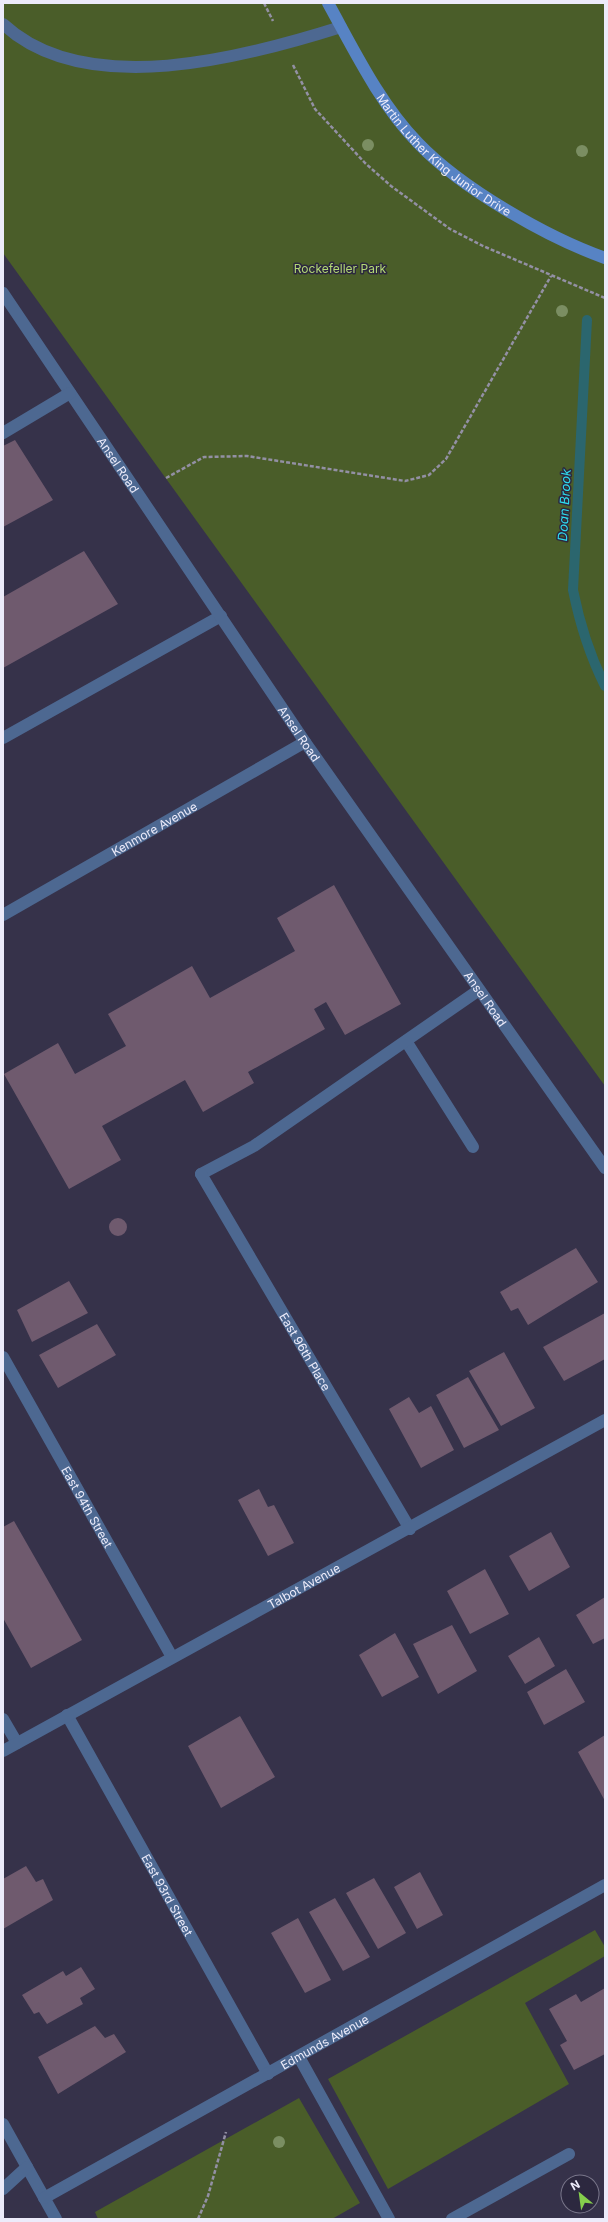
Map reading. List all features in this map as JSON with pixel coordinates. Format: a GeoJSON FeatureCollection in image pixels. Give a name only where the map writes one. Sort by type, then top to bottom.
{"type":"FeatureCollection","features":[{"type":"Feature","properties":{"kind":"main road","name":"Martin Luther King Junior Drive"},"geometry":{"type":"LineString","coordinates":[[328,3],[393,112],[417,142],[442,165],[474,188],[581,249],[605,258]]}},
{"type":"Feature","properties":{"kind":"street"},"geometry":{"type":"LineString","coordinates":[[3,24],[35,46],[80,63],[141,68],[181,64],[277,46],[341,27]]}},
{"type":"Feature","properties":{"kind":"street","name":"Ansel Road"},"geometry":{"type":"LineString","coordinates":[[3,293],[305,742],[605,1168]]}},
{"type":"Feature","properties":{"kind":"street"},"geometry":{"type":"LineString","coordinates":[[3,433],[70,393]]}},
{"type":"Feature","properties":{"kind":"street"},"geometry":{"type":"LineString","coordinates":[[3,738],[221,616]]}},
{"type":"Feature","properties":{"kind":"street","name":"Kenmore Avenue"},"geometry":{"type":"LineString","coordinates":[[3,914],[305,742]]}},
{"type":"Feature","properties":{"kind":"street"},"geometry":{"type":"LineString","coordinates":[[473,1148],[406,1041],[479,990]]}},
{"type":"Feature","properties":{"kind":"street","name":"East 96th Place"},"geometry":{"type":"LineString","coordinates":[[406,1041],[379,1057],[254,1146],[200,1174],[410,1529]]}},
{"type":"Feature","properties":{"kind":"street","name":"East 94th Street"},"geometry":{"type":"LineString","coordinates":[[3,1356],[172,1657]]}},
{"type":"Feature","properties":{"kind":"street","name":"Talbot Avenue"},"geometry":{"type":"LineString","coordinates":[[3,1751],[172,1657],[410,1529],[605,1420]]}},
{"type":"Feature","properties":{"kind":"street","name":"East 93rd Street"},"geometry":{"type":"LineString","coordinates":[[67,1715],[268,2074]]}},
{"type":"Feature","properties":{"kind":"street"},"geometry":{"type":"LineString","coordinates":[[3,1719],[17,1743]]}},
{"type":"Feature","properties":{"kind":"street","name":"Edmunds Avenue"},"geometry":{"type":"LineString","coordinates":[[44,2198],[605,1885]]}},
{"type":"Feature","properties":{"kind":"street"},"geometry":{"type":"LineString","coordinates":[[299,2057],[389,2219]]}},
{"type":"Feature","properties":{"kind":"street"},"geometry":{"type":"LineString","coordinates":[[3,2124],[56,2219]]}},
{"type":"Feature","properties":{"kind":"street"},"geometry":{"type":"LineString","coordinates":[[452,2219],[569,2154]]}},
{"type":"Feature","properties":{"kind":"street"},"geometry":{"type":"LineString","coordinates":[[3,2189],[27,2167]]}},
{"type":"Feature","properties":{"kind":"path"},"geometry":{"type":"LineString","coordinates":[[264,3],[269,13]]}},
{"type":"Feature","properties":{"kind":"path"},"geometry":{"type":"LineString","coordinates":[[296,72],[315,109],[365,163],[391,186],[450,229],[504,256],[605,298]]}},
{"type":"Feature","properties":{"kind":"path"},"geometry":{"type":"LineString","coordinates":[[166,478],[204,457],[247,456],[405,481],[429,475],[446,459],[551,276]]}},
{"type":"Feature","properties":{"kind":"path"},"geometry":{"type":"LineString","coordinates":[[198,2219],[208,2196],[226,2132]]}},
{"type":"Feature","properties":{"kind":"green space","name":"Rockefeller Park"},"geometry":{"type":"Polygon","coordinates":[[[3,3],[605,3],[605,1086],[3,253],[3,3]]]}},
{"type":"Feature","properties":{"kind":"green space"},"geometry":{"type":"Polygon","coordinates":[[[595,1930],[605,1947],[605,1956],[525,2003],[569,2084],[388,2189],[328,2079],[595,1930]]]}},
{"type":"Feature","properties":{"kind":"green space"},"geometry":{"type":"Polygon","coordinates":[[[299,2098],[360,2203],[332,2219],[98,2219],[95,2212],[299,2098]]]}},
{"type":"Feature","properties":{"kind":"building"},"geometry":{"type":"Polygon","coordinates":[[[15,440],[53,500],[3,527],[3,446],[15,440]]]}},
{"type":"Feature","properties":{"kind":"building"},"geometry":{"type":"Polygon","coordinates":[[[84,551],[118,604],[3,668],[3,597],[84,551]]]}},
{"type":"Feature","properties":{"kind":"building"},"geometry":{"type":"Polygon","coordinates":[[[334,885],[401,1004],[345,1035],[326,1002],[314,1009],[325,1029],[248,1072],[254,1083],[203,1112],[185,1080],[102,1126],[121,1160],[69,1189],[4,1074],[58,1043],[75,1074],[126,1046],[108,1014],[192,966],[210,998],[295,951],[277,918],[334,885]]]}},
{"type":"Feature","properties":{"kind":"building"},"geometry":{"type":"Polygon","coordinates":[[[114,1218],[122,1218],[127,1223],[125,1234],[122,1236],[114,1236],[109,1231],[109,1223],[114,1218]]]}},
{"type":"Feature","properties":{"kind":"building"},"geometry":{"type":"Polygon","coordinates":[[[576,1248],[598,1282],[528,1325],[518,1308],[511,1311],[500,1292],[576,1248]]]}},
{"type":"Feature","properties":{"kind":"building"},"geometry":{"type":"Polygon","coordinates":[[[69,1281],[88,1313],[32,1342],[17,1310],[69,1281]]]}},
{"type":"Feature","properties":{"kind":"building"},"geometry":{"type":"Polygon","coordinates":[[[605,1313],[605,1359],[564,1381],[543,1347],[605,1313]]]}},
{"type":"Feature","properties":{"kind":"building"},"geometry":{"type":"Polygon","coordinates":[[[97,1324],[116,1355],[58,1388],[39,1355],[97,1324]]]}},
{"type":"Feature","properties":{"kind":"building"},"geometry":{"type":"Polygon","coordinates":[[[504,1352],[535,1408],[501,1426],[469,1371],[504,1352]]]}},
{"type":"Feature","properties":{"kind":"building"},"geometry":{"type":"Polygon","coordinates":[[[468,1377],[499,1430],[464,1448],[436,1395],[468,1377]]]}},
{"type":"Feature","properties":{"kind":"building"},"geometry":{"type":"Polygon","coordinates":[[[409,1397],[419,1413],[431,1406],[454,1450],[421,1468],[389,1409],[409,1397]]]}},
{"type":"Feature","properties":{"kind":"building"},"geometry":{"type":"Polygon","coordinates":[[[259,1489],[268,1507],[274,1505],[294,1543],[268,1556],[238,1500],[259,1489]]]}},
{"type":"Feature","properties":{"kind":"building"},"geometry":{"type":"Polygon","coordinates":[[[14,1521],[82,1640],[31,1668],[3,1618],[3,1527],[14,1521]]]}},
{"type":"Feature","properties":{"kind":"building"},"geometry":{"type":"Polygon","coordinates":[[[551,1532],[570,1567],[529,1591],[509,1556],[551,1532]]]}},
{"type":"Feature","properties":{"kind":"building"},"geometry":{"type":"Polygon","coordinates":[[[485,1569],[509,1614],[470,1634],[447,1591],[485,1569]]]}},
{"type":"Feature","properties":{"kind":"building"},"geometry":{"type":"Polygon","coordinates":[[[605,1597],[605,1638],[593,1644],[576,1615],[605,1597]]]}},
{"type":"Feature","properties":{"kind":"building"},"geometry":{"type":"Polygon","coordinates":[[[452,1625],[477,1671],[438,1694],[413,1644],[452,1625]]]}},
{"type":"Feature","properties":{"kind":"building"},"geometry":{"type":"Polygon","coordinates":[[[395,1633],[419,1677],[382,1697],[359,1655],[395,1633]]]}},
{"type":"Feature","properties":{"kind":"building"},"geometry":{"type":"Polygon","coordinates":[[[539,1637],[555,1666],[525,1684],[508,1656],[539,1637]]]}},
{"type":"Feature","properties":{"kind":"building"},"geometry":{"type":"Polygon","coordinates":[[[566,1669],[585,1702],[544,1725],[527,1692],[566,1669]]]}},
{"type":"Feature","properties":{"kind":"building"},"geometry":{"type":"Polygon","coordinates":[[[240,1716],[275,1777],[221,1808],[188,1746],[240,1716]]]}},
{"type":"Feature","properties":{"kind":"building"},"geometry":{"type":"Polygon","coordinates":[[[605,1735],[605,1801],[578,1752],[605,1735]]]}},
{"type":"Feature","properties":{"kind":"building"},"geometry":{"type":"Polygon","coordinates":[[[26,1866],[36,1882],[43,1879],[53,1900],[3,1929],[3,1879],[26,1866]]]}},
{"type":"Feature","properties":{"kind":"building"},"geometry":{"type":"Polygon","coordinates":[[[420,1872],[443,1915],[417,1929],[394,1887],[420,1872]]]}},
{"type":"Feature","properties":{"kind":"building"},"geometry":{"type":"Polygon","coordinates":[[[374,1878],[406,1933],[378,1949],[346,1893],[374,1878]]]}},
{"type":"Feature","properties":{"kind":"building"},"geometry":{"type":"Polygon","coordinates":[[[335,1898],[370,1957],[343,1971],[309,1912],[335,1898]]]}},
{"type":"Feature","properties":{"kind":"building"},"geometry":{"type":"Polygon","coordinates":[[[298,1918],[331,1980],[305,1993],[271,1933],[298,1918]]]}},
{"type":"Feature","properties":{"kind":"building"},"geometry":{"type":"Polygon","coordinates":[[[81,1967],[95,1989],[80,1998],[83,2004],[47,2024],[39,2012],[34,2014],[22,1995],[63,1971],[66,1976],[81,1967]]]}},
{"type":"Feature","properties":{"kind":"building"},"geometry":{"type":"Polygon","coordinates":[[[605,1988],[605,2054],[574,2070],[560,2045],[567,2041],[549,2009],[576,1994],[581,2002],[605,1988]]]}},
{"type":"Feature","properties":{"kind":"building"},"geometry":{"type":"Polygon","coordinates":[[[95,2026],[105,2038],[114,2034],[126,2052],[58,2094],[38,2057],[95,2026]]]}},
{"type":"Feature","properties":{"kind":"waterway","name":"Doan Brook"},"geometry":{"type":"LineString","coordinates":[[587,320],[573,590],[586,639],[594,662],[605,686]]}}]}
